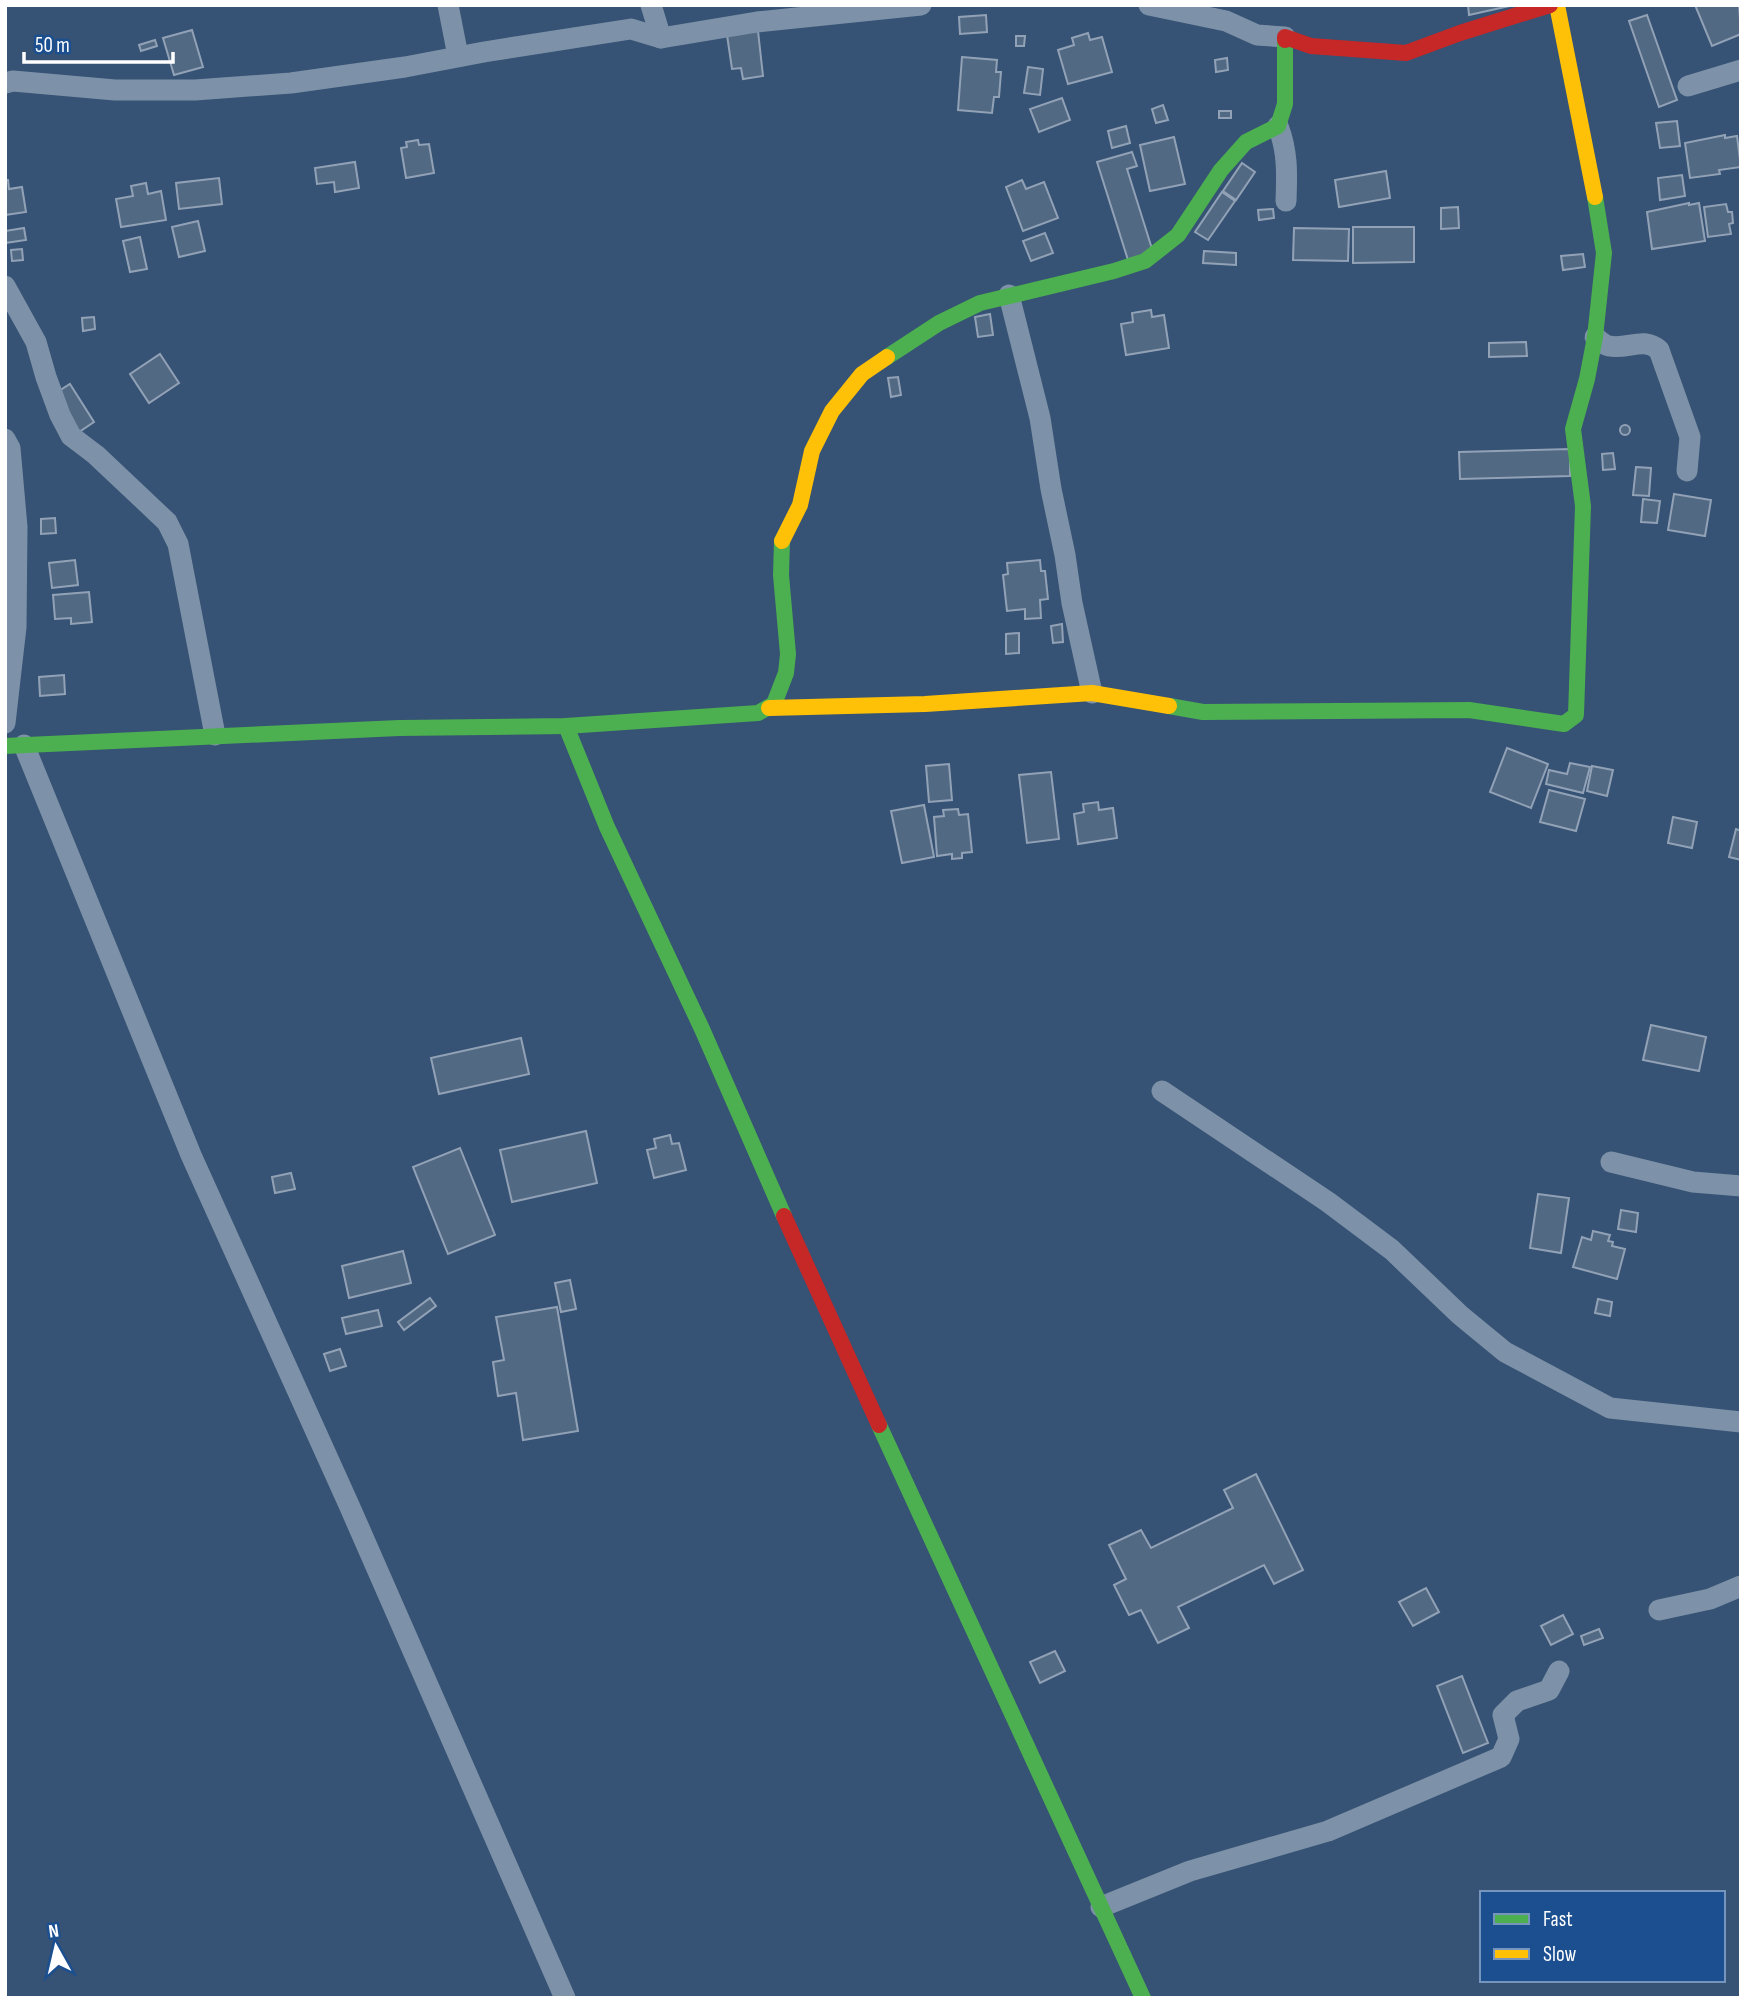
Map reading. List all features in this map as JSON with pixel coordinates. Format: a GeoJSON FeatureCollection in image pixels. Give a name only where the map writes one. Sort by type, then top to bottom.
{"type":"FeatureCollection","features":[{"type":"Feature","properties":{"kind":"street"},"geometry":{"type":"LineString","coordinates":[[448,5],[458,56]]}},
{"type":"Feature","properties":{"kind":"street"},"geometry":{"type":"LineString","coordinates":[[650,5],[661,38]]}},
{"type":"Feature","properties":{"kind":"street"},"geometry":{"type":"LineString","coordinates":[[5,83],[13,81],[115,90],[195,90],[291,83],[631,29],[661,38],[771,20],[921,5]]}},
{"type":"Feature","properties":{"kind":"street"},"geometry":{"type":"LineString","coordinates":[[1149,5],[1226,21],[1257,35],[1285,37],[1311,46],[1406,53],[1550,5]]}},
{"type":"Feature","properties":{"kind":"street"},"geometry":{"type":"LineString","coordinates":[[769,708],[925,704],[1093,693],[1203,712],[1469,710],[1563,724],[1577,715],[1583,506],[1573,429],[1595,337],[1604,253],[1557,5]]}},
{"type":"Feature","properties":{"kind":"street"},"geometry":{"type":"LineString","coordinates":[[1285,37],[1285,104],[1278,126],[1285,145],[1288,169],[1286,201]]}},
{"type":"Feature","properties":{"kind":"street"},"geometry":{"type":"LineString","coordinates":[[1688,86],[1741,70]]}},
{"type":"Feature","properties":{"kind":"street"},"geometry":{"type":"LineString","coordinates":[[565,1998],[349,1505],[191,1155],[15,745],[399,728],[566,726],[758,713],[769,708],[774,704],[786,673],[788,654],[781,575],[782,541],[800,505],[812,451],[832,411],[862,374],[939,323],[979,303],[1145,261],[1178,236],[1221,170],[1246,142],[1278,126]]}},
{"type":"Feature","properties":{"kind":"street"},"geometry":{"type":"LineString","coordinates":[[5,286],[36,342],[60,415],[71,436],[111,468],[173,531],[178,544],[215,735]]}},
{"type":"Feature","properties":{"kind":"street"},"geometry":{"type":"LineString","coordinates":[[1009,295],[1040,418],[1072,603],[1093,693]]}},
{"type":"Feature","properties":{"kind":"street"},"geometry":{"type":"LineString","coordinates":[[1595,337],[1610,346],[1643,343],[1659,350],[1690,437],[1687,471]]}},
{"type":"Feature","properties":{"kind":"street"},"geometry":{"type":"LineString","coordinates":[[5,439],[10,447],[17,527],[16,627],[5,723]]}},
{"type":"Feature","properties":{"kind":"street"},"geometry":{"type":"LineString","coordinates":[[566,726],[607,827],[702,1029],[813,1283],[1143,1998]]}},
{"type":"Feature","properties":{"kind":"street"},"geometry":{"type":"LineString","coordinates":[[1162,1091],[1328,1202],[1392,1250],[1460,1315],[1505,1352],[1611,1408],[1741,1422]]}},
{"type":"Feature","properties":{"kind":"street"},"geometry":{"type":"LineString","coordinates":[[1611,1162],[1693,1182],[1741,1186]]}},
{"type":"Feature","properties":{"kind":"street"},"geometry":{"type":"LineString","coordinates":[[1659,1610],[1710,1599],[1741,1586]]}},
{"type":"Feature","properties":{"kind":"street"},"geometry":{"type":"LineString","coordinates":[[1101,1907],[1190,1871],[1328,1831],[1501,1758],[1509,1739],[1503,1715],[1517,1701],[1549,1690],[1559,1671]]}},
{"type":"Feature","properties":{"kind":"building"},"geometry":{"type":"Polygon","coordinates":[[[1468,5],[1514,5],[1469,15],[1468,5]]]}},
{"type":"Feature","properties":{"kind":"building"},"geometry":{"type":"Polygon","coordinates":[[[1695,5],[1739,5],[1741,34],[1712,46],[1695,5]]]}},
{"type":"Feature","properties":{"kind":"building"},"geometry":{"type":"Polygon","coordinates":[[[986,15],[987,32],[960,34],[959,17],[986,15]]]}},
{"type":"Feature","properties":{"kind":"building"},"geometry":{"type":"Polygon","coordinates":[[[1647,15],[1677,100],[1659,107],[1629,21],[1647,15]]]}},
{"type":"Feature","properties":{"kind":"building"},"geometry":{"type":"Polygon","coordinates":[[[192,30],[203,67],[174,75],[163,38],[192,30]]]}},
{"type":"Feature","properties":{"kind":"building"},"geometry":{"type":"Polygon","coordinates":[[[758,31],[763,76],[743,79],[741,68],[732,69],[727,35],[758,31]]]}},
{"type":"Feature","properties":{"kind":"building"},"geometry":{"type":"Polygon","coordinates":[[[1088,33],[1090,40],[1102,37],[1112,72],[1068,84],[1058,50],[1074,45],[1072,38],[1088,33]]]}},
{"type":"Feature","properties":{"kind":"building"},"geometry":{"type":"Polygon","coordinates":[[[1016,36],[1025,36],[1024,46],[1016,46],[1016,36]]]}},
{"type":"Feature","properties":{"kind":"building"},"geometry":{"type":"Polygon","coordinates":[[[155,40],[157,46],[141,51],[139,45],[155,40]]]}},
{"type":"Feature","properties":{"kind":"building"},"geometry":{"type":"Polygon","coordinates":[[[962,57],[997,60],[996,72],[1001,72],[999,97],[994,97],[992,113],[958,110],[962,57]]]}},
{"type":"Feature","properties":{"kind":"building"},"geometry":{"type":"Polygon","coordinates":[[[1227,58],[1228,70],[1216,72],[1215,60],[1227,58]]]}},
{"type":"Feature","properties":{"kind":"building"},"geometry":{"type":"Polygon","coordinates":[[[1028,67],[1043,69],[1040,95],[1024,93],[1028,67]]]}},
{"type":"Feature","properties":{"kind":"building"},"geometry":{"type":"Polygon","coordinates":[[[1062,98],[1070,120],[1039,132],[1030,109],[1062,98]]]}},
{"type":"Feature","properties":{"kind":"building"},"geometry":{"type":"Polygon","coordinates":[[[1163,105],[1168,120],[1156,123],[1152,109],[1163,105]]]}},
{"type":"Feature","properties":{"kind":"building"},"geometry":{"type":"Polygon","coordinates":[[[1219,111],[1231,111],[1231,118],[1219,118],[1219,111]]]}},
{"type":"Feature","properties":{"kind":"building"},"geometry":{"type":"Polygon","coordinates":[[[1677,121],[1680,146],[1660,148],[1656,123],[1677,121]]]}},
{"type":"Feature","properties":{"kind":"building"},"geometry":{"type":"Polygon","coordinates":[[[1126,126],[1130,143],[1112,148],[1108,131],[1126,126]]]}},
{"type":"Feature","properties":{"kind":"building"},"geometry":{"type":"Polygon","coordinates":[[[1725,135],[1725,138],[1737,136],[1741,167],[1719,170],[1720,174],[1690,178],[1685,143],[1725,135]]]}},
{"type":"Feature","properties":{"kind":"building"},"geometry":{"type":"Polygon","coordinates":[[[1174,137],[1185,184],[1150,191],[1140,145],[1174,137]]]}},
{"type":"Feature","properties":{"kind":"building"},"geometry":{"type":"Polygon","coordinates":[[[418,140],[419,145],[429,144],[434,173],[406,178],[401,148],[407,147],[406,142],[418,140]]]}},
{"type":"Feature","properties":{"kind":"building"},"geometry":{"type":"Polygon","coordinates":[[[1132,152],[1137,166],[1127,169],[1153,252],[1128,260],[1097,162],[1132,152]]]}},
{"type":"Feature","properties":{"kind":"building"},"geometry":{"type":"Polygon","coordinates":[[[355,162],[359,188],[335,192],[334,182],[317,184],[315,168],[355,162]]]}},
{"type":"Feature","properties":{"kind":"building"},"geometry":{"type":"Polygon","coordinates":[[[1242,163],[1255,172],[1236,200],[1223,191],[1242,163]]]}},
{"type":"Feature","properties":{"kind":"building"},"geometry":{"type":"Polygon","coordinates":[[[1386,171],[1390,198],[1339,207],[1335,180],[1386,171]]]}},
{"type":"Feature","properties":{"kind":"building"},"geometry":{"type":"Polygon","coordinates":[[[1682,175],[1685,196],[1660,200],[1658,178],[1682,175]]]}},
{"type":"Feature","properties":{"kind":"building"},"geometry":{"type":"Polygon","coordinates":[[[219,178],[222,204],[179,209],[176,183],[219,178]]]}},
{"type":"Feature","properties":{"kind":"building"},"geometry":{"type":"Polygon","coordinates":[[[5,180],[8,180],[9,189],[22,187],[26,212],[5,215],[5,180]]]}},
{"type":"Feature","properties":{"kind":"building"},"geometry":{"type":"Polygon","coordinates":[[[1022,180],[1026,189],[1044,182],[1058,218],[1023,231],[1006,187],[1022,180]]]}},
{"type":"Feature","properties":{"kind":"building"},"geometry":{"type":"Polygon","coordinates":[[[146,183],[148,194],[161,191],[166,220],[121,227],[116,199],[133,196],[131,186],[146,183]]]}},
{"type":"Feature","properties":{"kind":"building"},"geometry":{"type":"Polygon","coordinates":[[[1222,192],[1235,201],[1208,240],[1195,232],[1222,192]]]}},
{"type":"Feature","properties":{"kind":"building"},"geometry":{"type":"Polygon","coordinates":[[[1699,203],[1705,241],[1652,249],[1647,212],[1699,203]]]}},
{"type":"Feature","properties":{"kind":"building"},"geometry":{"type":"Polygon","coordinates":[[[1726,204],[1728,212],[1732,212],[1733,223],[1729,224],[1731,234],[1708,237],[1704,207],[1726,204]]]}},
{"type":"Feature","properties":{"kind":"building"},"geometry":{"type":"Polygon","coordinates":[[[1458,207],[1459,228],[1441,229],[1441,208],[1458,207]]]}},
{"type":"Feature","properties":{"kind":"building"},"geometry":{"type":"Polygon","coordinates":[[[1273,209],[1274,218],[1259,220],[1258,210],[1273,209]]]}},
{"type":"Feature","properties":{"kind":"building"},"geometry":{"type":"Polygon","coordinates":[[[198,221],[205,251],[179,257],[172,227],[198,221]]]}},
{"type":"Feature","properties":{"kind":"building"},"geometry":{"type":"Polygon","coordinates":[[[1353,227],[1414,227],[1414,262],[1353,263],[1353,227]]]}},
{"type":"Feature","properties":{"kind":"building"},"geometry":{"type":"Polygon","coordinates":[[[24,228],[26,240],[5,243],[5,231],[24,228]]]}},
{"type":"Feature","properties":{"kind":"building"},"geometry":{"type":"Polygon","coordinates":[[[1294,228],[1349,229],[1348,261],[1293,260],[1294,228]]]}},
{"type":"Feature","properties":{"kind":"building"},"geometry":{"type":"Polygon","coordinates":[[[1045,233],[1053,253],[1031,261],[1023,241],[1045,233]]]}},
{"type":"Feature","properties":{"kind":"building"},"geometry":{"type":"Polygon","coordinates":[[[140,237],[147,269],[130,272],[123,241],[140,237]]]}},
{"type":"Feature","properties":{"kind":"building"},"geometry":{"type":"Polygon","coordinates":[[[22,249],[23,260],[12,261],[11,250],[22,249]]]}},
{"type":"Feature","properties":{"kind":"building"},"geometry":{"type":"Polygon","coordinates":[[[1204,251],[1236,253],[1236,265],[1203,263],[1204,251]]]}},
{"type":"Feature","properties":{"kind":"building"},"geometry":{"type":"Polygon","coordinates":[[[1583,254],[1585,267],[1563,270],[1561,256],[1583,254]]]}},
{"type":"Feature","properties":{"kind":"building"},"geometry":{"type":"Polygon","coordinates":[[[1151,310],[1152,317],[1164,315],[1169,348],[1126,355],[1121,324],[1133,322],[1132,313],[1151,310]]]}},
{"type":"Feature","properties":{"kind":"building"},"geometry":{"type":"Polygon","coordinates":[[[990,314],[993,335],[978,337],[975,317],[990,314]]]}},
{"type":"Feature","properties":{"kind":"building"},"geometry":{"type":"Polygon","coordinates":[[[94,317],[95,329],[83,331],[82,318],[94,317]]]}},
{"type":"Feature","properties":{"kind":"building"},"geometry":{"type":"Polygon","coordinates":[[[1526,342],[1527,356],[1489,357],[1489,343],[1526,342]]]}},
{"type":"Feature","properties":{"kind":"building"},"geometry":{"type":"Polygon","coordinates":[[[160,354],[179,383],[149,403],[130,374],[160,354]]]}},
{"type":"Feature","properties":{"kind":"building"},"geometry":{"type":"Polygon","coordinates":[[[898,377],[901,395],[891,397],[888,378],[898,377]]]}},
{"type":"Feature","properties":{"kind":"building"},"geometry":{"type":"Polygon","coordinates":[[[70,384],[94,422],[79,432],[54,394],[70,384]]]}},
{"type":"Feature","properties":{"kind":"building"},"geometry":{"type":"Polygon","coordinates":[[[1625,425],[1629,426],[1629,434],[1625,435],[1621,434],[1620,430],[1621,426],[1625,425]]]}},
{"type":"Feature","properties":{"kind":"building"},"geometry":{"type":"Polygon","coordinates":[[[1570,449],[1570,476],[1460,479],[1459,452],[1570,449]]]}},
{"type":"Feature","properties":{"kind":"building"},"geometry":{"type":"Polygon","coordinates":[[[1613,453],[1615,469],[1603,470],[1602,454],[1613,453]]]}},
{"type":"Feature","properties":{"kind":"building"},"geometry":{"type":"Polygon","coordinates":[[[1636,467],[1651,468],[1649,496],[1633,495],[1636,467]]]}},
{"type":"Feature","properties":{"kind":"building"},"geometry":{"type":"Polygon","coordinates":[[[1674,494],[1711,500],[1705,536],[1668,530],[1674,494]]]}},
{"type":"Feature","properties":{"kind":"building"},"geometry":{"type":"Polygon","coordinates":[[[1643,499],[1660,501],[1657,523],[1641,522],[1643,499]]]}},
{"type":"Feature","properties":{"kind":"building"},"geometry":{"type":"Polygon","coordinates":[[[55,518],[56,533],[41,534],[41,519],[55,518]]]}},
{"type":"Feature","properties":{"kind":"building"},"geometry":{"type":"Polygon","coordinates":[[[75,560],[78,585],[52,588],[49,563],[75,560]]]}},
{"type":"Feature","properties":{"kind":"building"},"geometry":{"type":"Polygon","coordinates":[[[1040,560],[1041,571],[1045,571],[1048,599],[1040,600],[1041,618],[1025,619],[1025,609],[1007,611],[1003,575],[1008,574],[1007,563],[1040,560]]]}},
{"type":"Feature","properties":{"kind":"building"},"geometry":{"type":"Polygon","coordinates":[[[89,592],[92,622],[71,624],[71,618],[55,619],[53,595],[89,592]]]}},
{"type":"Feature","properties":{"kind":"building"},"geometry":{"type":"Polygon","coordinates":[[[1062,624],[1063,642],[1053,643],[1051,626],[1062,624]]]}},
{"type":"Feature","properties":{"kind":"building"},"geometry":{"type":"Polygon","coordinates":[[[1019,633],[1019,653],[1006,654],[1006,634],[1019,633]]]}},
{"type":"Feature","properties":{"kind":"building"},"geometry":{"type":"Polygon","coordinates":[[[64,675],[65,694],[40,696],[39,677],[64,675]]]}},
{"type":"Feature","properties":{"kind":"building"},"geometry":{"type":"Polygon","coordinates":[[[1507,748],[1548,764],[1531,808],[1490,792],[1507,748]]]}},
{"type":"Feature","properties":{"kind":"building"},"geometry":{"type":"Polygon","coordinates":[[[1570,763],[1590,767],[1583,793],[1546,784],[1549,770],[1567,774],[1570,763]]]}},
{"type":"Feature","properties":{"kind":"building"},"geometry":{"type":"Polygon","coordinates":[[[949,764],[952,800],[929,802],[926,766],[949,764]]]}},
{"type":"Feature","properties":{"kind":"building"},"geometry":{"type":"Polygon","coordinates":[[[1592,766],[1613,770],[1607,796],[1587,791],[1592,766]]]}},
{"type":"Feature","properties":{"kind":"building"},"geometry":{"type":"Polygon","coordinates":[[[1051,772],[1059,839],[1027,843],[1019,775],[1051,772]]]}},
{"type":"Feature","properties":{"kind":"building"},"geometry":{"type":"Polygon","coordinates":[[[1549,790],[1585,799],[1576,831],[1540,822],[1549,790]]]}},
{"type":"Feature","properties":{"kind":"building"},"geometry":{"type":"Polygon","coordinates":[[[1098,802],[1099,810],[1113,808],[1117,838],[1078,844],[1074,814],[1084,812],[1083,804],[1098,802]]]}},
{"type":"Feature","properties":{"kind":"building"},"geometry":{"type":"Polygon","coordinates":[[[924,805],[934,857],[902,863],[891,811],[924,805]]]}},
{"type":"Feature","properties":{"kind":"building"},"geometry":{"type":"Polygon","coordinates":[[[958,809],[959,815],[968,814],[972,852],[962,853],[962,858],[952,859],[952,854],[937,856],[934,817],[944,816],[943,810],[958,809]]]}},
{"type":"Feature","properties":{"kind":"building"},"geometry":{"type":"Polygon","coordinates":[[[1673,817],[1697,822],[1692,848],[1668,843],[1673,817]]]}},
{"type":"Feature","properties":{"kind":"building"},"geometry":{"type":"Polygon","coordinates":[[[1736,829],[1741,831],[1741,860],[1729,857],[1736,829]]]}},
{"type":"Feature","properties":{"kind":"building"},"geometry":{"type":"Polygon","coordinates":[[[1651,1025],[1706,1037],[1699,1071],[1643,1060],[1651,1025]]]}},
{"type":"Feature","properties":{"kind":"building"},"geometry":{"type":"Polygon","coordinates":[[[521,1038],[529,1074],[439,1094],[431,1058],[521,1038]]]}},
{"type":"Feature","properties":{"kind":"building"},"geometry":{"type":"Polygon","coordinates":[[[586,1131],[597,1183],[512,1202],[500,1150],[586,1131]]]}},
{"type":"Feature","properties":{"kind":"building"},"geometry":{"type":"Polygon","coordinates":[[[670,1135],[672,1144],[679,1143],[686,1170],[654,1178],[647,1150],[656,1148],[654,1139],[670,1135]]]}},
{"type":"Feature","properties":{"kind":"building"},"geometry":{"type":"Polygon","coordinates":[[[460,1148],[495,1235],[448,1254],[413,1167],[460,1148]]]}},
{"type":"Feature","properties":{"kind":"building"},"geometry":{"type":"Polygon","coordinates":[[[291,1173],[295,1189],[275,1193],[272,1177],[291,1173]]]}},
{"type":"Feature","properties":{"kind":"building"},"geometry":{"type":"Polygon","coordinates":[[[1538,1194],[1569,1198],[1561,1253],[1530,1248],[1538,1194]]]}},
{"type":"Feature","properties":{"kind":"building"},"geometry":{"type":"Polygon","coordinates":[[[1621,1210],[1638,1213],[1636,1232],[1618,1229],[1621,1210]]]}},
{"type":"Feature","properties":{"kind":"building"},"geometry":{"type":"Polygon","coordinates":[[[1593,1231],[1610,1235],[1608,1241],[1613,1242],[1612,1246],[1625,1249],[1617,1279],[1573,1267],[1582,1237],[1591,1240],[1593,1231]]]}},
{"type":"Feature","properties":{"kind":"building"},"geometry":{"type":"Polygon","coordinates":[[[403,1251],[411,1283],[349,1298],[342,1266],[403,1251]]]}},
{"type":"Feature","properties":{"kind":"building"},"geometry":{"type":"Polygon","coordinates":[[[570,1280],[576,1309],[561,1312],[555,1283],[570,1280]]]}},
{"type":"Feature","properties":{"kind":"building"},"geometry":{"type":"Polygon","coordinates":[[[430,1298],[436,1306],[404,1330],[398,1322],[430,1298]]]}},
{"type":"Feature","properties":{"kind":"building"},"geometry":{"type":"Polygon","coordinates":[[[1598,1299],[1612,1302],[1610,1316],[1595,1313],[1598,1299]]]}},
{"type":"Feature","properties":{"kind":"building"},"geometry":{"type":"Polygon","coordinates":[[[557,1307],[578,1431],[523,1440],[516,1393],[498,1396],[493,1362],[504,1360],[496,1317],[557,1307]]]}},
{"type":"Feature","properties":{"kind":"building"},"geometry":{"type":"Polygon","coordinates":[[[378,1310],[382,1326],[346,1334],[342,1318],[378,1310]]]}},
{"type":"Feature","properties":{"kind":"building"},"geometry":{"type":"Polygon","coordinates":[[[340,1349],[346,1366],[330,1371],[324,1354],[340,1349]]]}},
{"type":"Feature","properties":{"kind":"building"},"geometry":{"type":"Polygon","coordinates":[[[1256,1474],[1303,1570],[1274,1584],[1264,1565],[1178,1607],[1189,1628],[1158,1643],[1141,1610],[1129,1615],[1114,1585],[1126,1579],[1109,1545],[1141,1530],[1151,1548],[1233,1508],[1224,1490],[1256,1474]]]}},
{"type":"Feature","properties":{"kind":"building"},"geometry":{"type":"Polygon","coordinates":[[[1426,1588],[1439,1612],[1413,1626],[1399,1602],[1426,1588]]]}},
{"type":"Feature","properties":{"kind":"building"},"geometry":{"type":"Polygon","coordinates":[[[1563,1615],[1573,1634],[1551,1645],[1541,1626],[1563,1615]]]}},
{"type":"Feature","properties":{"kind":"building"},"geometry":{"type":"Polygon","coordinates":[[[1599,1629],[1603,1638],[1584,1645],[1581,1636],[1599,1629]]]}},
{"type":"Feature","properties":{"kind":"building"},"geometry":{"type":"Polygon","coordinates":[[[1055,1651],[1065,1671],[1040,1683],[1030,1662],[1055,1651]]]}},
{"type":"Feature","properties":{"kind":"building"},"geometry":{"type":"Polygon","coordinates":[[[1462,1676],[1488,1743],[1463,1753],[1437,1686],[1462,1676]]]}},
{"type":"Feature","properties":{"kind":"traffic: fast"},"geometry":{"type":"LineString","coordinates":[[887,357],[939,323],[980,303],[1145,261],[1178,235],[1221,170],[1246,142],[1278,126],[1285,104],[1285,40]]}},
{"type":"Feature","properties":{"kind":"traffic: fast"},"geometry":{"type":"LineString","coordinates":[[1169,706],[1203,712],[1469,710],[1564,724],[1576,715],[1583,506],[1573,429],[1595,337],[1604,253],[1595,197]]}},
{"type":"Feature","properties":{"kind":"traffic: fast"},"geometry":{"type":"LineString","coordinates":[[5,746],[399,728],[566,726],[758,713],[774,704],[786,673],[788,654],[781,575],[782,541]]}},
{"type":"Feature","properties":{"kind":"traffic: fast"},"geometry":{"type":"LineString","coordinates":[[566,726],[607,827],[702,1029],[784,1216]]}},
{"type":"Feature","properties":{"kind":"traffic: fast"},"geometry":{"type":"LineString","coordinates":[[879,1425],[1143,1998]]}},
{"type":"Feature","properties":{"kind":"traffic: slow"},"geometry":{"type":"LineString","coordinates":[[1557,5],[1595,197]]}},
{"type":"Feature","properties":{"kind":"traffic: slow"},"geometry":{"type":"LineString","coordinates":[[782,541],[800,505],[812,451],[832,411],[862,374],[887,357]]}},
{"type":"Feature","properties":{"kind":"traffic: slow"},"geometry":{"type":"LineString","coordinates":[[769,708],[925,704],[1092,693],[1169,706]]}},
{"type":"Feature","properties":{"kind":"traffic: jam"},"geometry":{"type":"LineString","coordinates":[[1285,40],[1285,37],[1311,46],[1406,53],[1550,5]]}},
{"type":"Feature","properties":{"kind":"traffic: jam"},"geometry":{"type":"LineString","coordinates":[[784,1216],[879,1425]]}}]}
